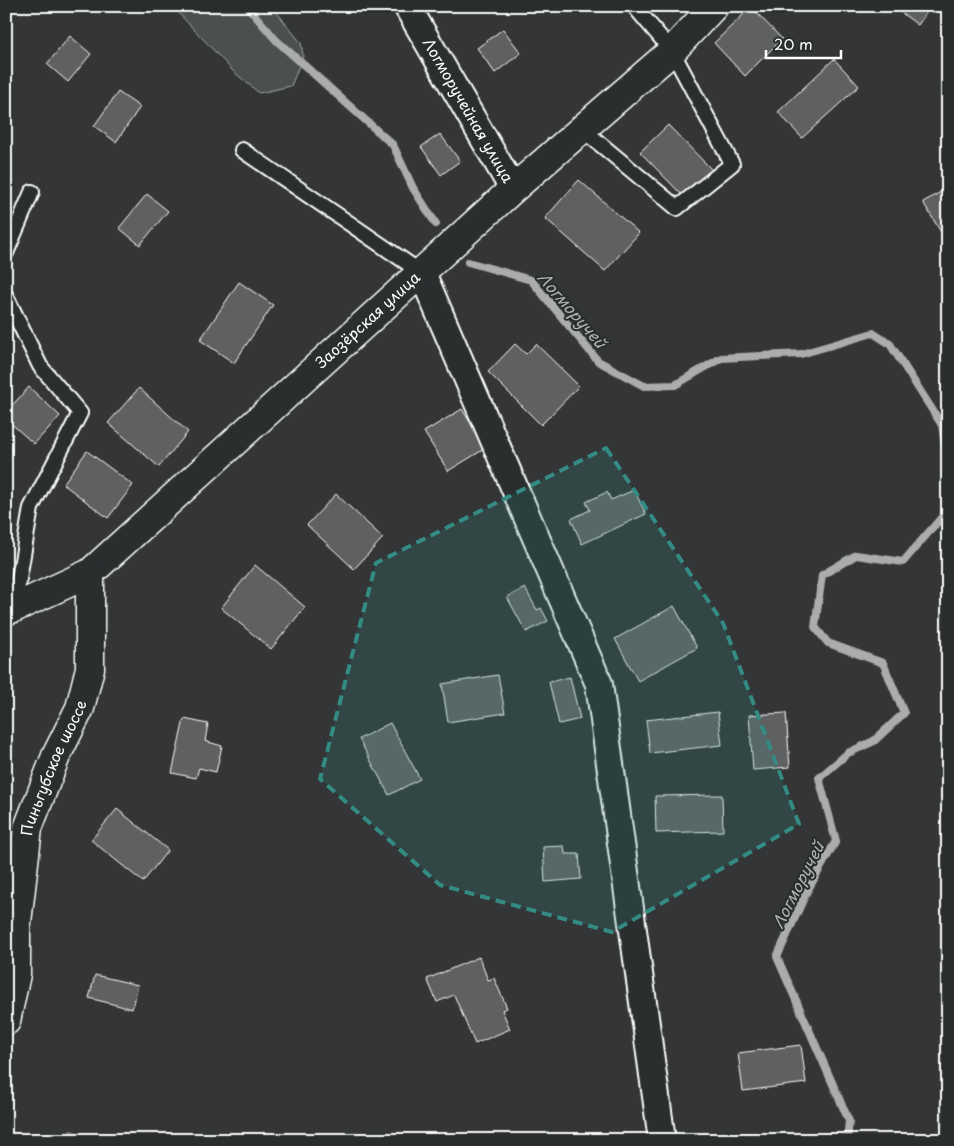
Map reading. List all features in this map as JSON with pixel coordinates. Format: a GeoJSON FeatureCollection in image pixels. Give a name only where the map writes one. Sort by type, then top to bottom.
{"type":"FeatureCollection","features":[{"type":"Feature","properties":{"kind":"street","name":"Логморучейная улица"},"geometry":{"type":"LineString","coordinates":[[407,6],[513,189]]}},
{"type":"Feature","properties":{"kind":"street","name":"Заозёрская улица"},"geometry":{"type":"LineString","coordinates":[[10,610],[90,574],[422,274],[513,189],[672,51],[714,6]]}},
{"type":"Feature","properties":{"kind":"street"},"geometry":{"type":"LineString","coordinates":[[422,274],[599,684],[662,1140]]}},
{"type":"Feature","properties":{"kind":"street","name":"Пиньгубское шоссе"},"geometry":{"type":"LineString","coordinates":[[6,1021],[16,974],[11,927],[28,828],[56,756],[80,708],[90,668],[90,574]]}},
{"type":"Feature","properties":{"kind":"lane"},"geometry":{"type":"LineString","coordinates":[[582,129],[677,208],[732,164],[672,51],[634,6]]}},
{"type":"Feature","properties":{"kind":"lane"},"geometry":{"type":"LineString","coordinates":[[242,150],[422,274]]}},
{"type":"Feature","properties":{"kind":"lane"},"geometry":{"type":"LineString","coordinates":[[6,254],[32,192]]}},
{"type":"Feature","properties":{"kind":"lane"},"geometry":{"type":"LineString","coordinates":[[6,296],[40,366],[80,413],[31,508],[10,610]]}},
{"type":"Feature","properties":{"kind":"highlighted area"},"geometry":{"type":"Polygon","coordinates":[[[606,448],[723,623],[799,824],[612,932],[440,885],[320,779],[376,563],[606,448]]]}},
{"type":"Feature","properties":{"kind":"shaded area"},"geometry":{"type":"Polygon","coordinates":[[[172,6],[272,6],[301,43],[303,56],[291,86],[259,93],[233,71],[172,6]]]}},
{"type":"Feature","properties":{"kind":"building"},"geometry":{"type":"Polygon","coordinates":[[[892,6],[931,6],[918,25],[892,6]]]}},
{"type":"Feature","properties":{"kind":"building"},"geometry":{"type":"Polygon","coordinates":[[[751,7],[782,39],[745,76],[714,43],[751,7]]]}},
{"type":"Feature","properties":{"kind":"building"},"geometry":{"type":"Polygon","coordinates":[[[503,29],[521,53],[495,73],[477,48],[503,29]]]}},
{"type":"Feature","properties":{"kind":"building"},"geometry":{"type":"Polygon","coordinates":[[[70,36],[91,54],[68,82],[47,64],[70,36]]]}},
{"type":"Feature","properties":{"kind":"building"},"geometry":{"type":"Polygon","coordinates":[[[834,59],[859,86],[802,138],[778,112],[834,59]]]}},
{"type":"Feature","properties":{"kind":"building"},"geometry":{"type":"Polygon","coordinates":[[[118,92],[140,107],[116,142],[94,126],[118,92]]]}},
{"type":"Feature","properties":{"kind":"building"},"geometry":{"type":"Polygon","coordinates":[[[668,125],[713,171],[685,198],[640,152],[668,125]]]}},
{"type":"Feature","properties":{"kind":"building"},"geometry":{"type":"Polygon","coordinates":[[[440,134],[460,161],[441,175],[421,147],[440,134]]]}},
{"type":"Feature","properties":{"kind":"building"},"geometry":{"type":"Polygon","coordinates":[[[579,180],[639,233],[605,271],[545,218],[579,180]]]}},
{"type":"Feature","properties":{"kind":"building"},"geometry":{"type":"Polygon","coordinates":[[[948,188],[948,244],[923,202],[948,188]]]}},
{"type":"Feature","properties":{"kind":"building"},"geometry":{"type":"Polygon","coordinates":[[[147,194],[168,211],[140,245],[119,228],[147,194]]]}},
{"type":"Feature","properties":{"kind":"building"},"geometry":{"type":"Polygon","coordinates":[[[239,282],[273,305],[234,363],[200,340],[239,282]]]}},
{"type":"Feature","properties":{"kind":"building"},"geometry":{"type":"Polygon","coordinates":[[[515,344],[526,354],[536,344],[579,386],[541,425],[488,372],[515,344]]]}},
{"type":"Feature","properties":{"kind":"building"},"geometry":{"type":"Polygon","coordinates":[[[29,387],[60,416],[34,444],[6,419],[6,412],[29,387]]]}},
{"type":"Feature","properties":{"kind":"building"},"geometry":{"type":"Polygon","coordinates":[[[139,388],[188,432],[159,467],[108,423],[139,388]]]}},
{"type":"Feature","properties":{"kind":"building"},"geometry":{"type":"Polygon","coordinates":[[[462,409],[486,448],[448,471],[424,432],[462,409]]]}},
{"type":"Feature","properties":{"kind":"building"},"geometry":{"type":"Polygon","coordinates":[[[87,451],[133,485],[108,518],[63,484],[87,451]]]}},
{"type":"Feature","properties":{"kind":"building"},"geometry":{"type":"Polygon","coordinates":[[[634,490],[646,514],[582,544],[571,519],[590,510],[586,502],[607,492],[611,500],[634,490]]]}},
{"type":"Feature","properties":{"kind":"building"},"geometry":{"type":"Polygon","coordinates":[[[336,494],[383,538],[354,569],[307,525],[336,494]]]}},
{"type":"Feature","properties":{"kind":"building"},"geometry":{"type":"Polygon","coordinates":[[[255,565],[305,607],[271,649],[221,608],[255,565]]]}},
{"type":"Feature","properties":{"kind":"building"},"geometry":{"type":"Polygon","coordinates":[[[525,588],[537,610],[541,608],[548,621],[526,632],[507,597],[525,588]]]}},
{"type":"Feature","properties":{"kind":"building"},"geometry":{"type":"Polygon","coordinates":[[[674,606],[697,648],[638,681],[615,639],[674,606]]]}},
{"type":"Feature","properties":{"kind":"building"},"geometry":{"type":"Polygon","coordinates":[[[498,675],[505,713],[448,722],[442,684],[498,675]]]}},
{"type":"Feature","properties":{"kind":"building"},"geometry":{"type":"Polygon","coordinates":[[[570,677],[580,719],[559,724],[549,682],[570,677]]]}},
{"type":"Feature","properties":{"kind":"building"},"geometry":{"type":"Polygon","coordinates":[[[718,712],[722,745],[650,753],[646,720],[718,712]]]}},
{"type":"Feature","properties":{"kind":"building"},"geometry":{"type":"Polygon","coordinates":[[[786,713],[790,767],[753,770],[749,715],[786,713]]]}},
{"type":"Feature","properties":{"kind":"building"},"geometry":{"type":"Polygon","coordinates":[[[184,719],[208,724],[205,741],[222,746],[216,772],[199,768],[196,778],[172,773],[184,719]]]}},
{"type":"Feature","properties":{"kind":"building"},"geometry":{"type":"Polygon","coordinates":[[[390,723],[420,779],[389,795],[359,739],[390,723]]]}},
{"type":"Feature","properties":{"kind":"building"},"geometry":{"type":"Polygon","coordinates":[[[722,795],[723,831],[656,833],[655,796],[722,795]]]}},
{"type":"Feature","properties":{"kind":"building"},"geometry":{"type":"Polygon","coordinates":[[[117,809],[168,850],[143,882],[91,840],[117,809]]]}},
{"type":"Feature","properties":{"kind":"building"},"geometry":{"type":"Polygon","coordinates":[[[564,846],[565,854],[579,854],[581,879],[545,882],[543,847],[564,846]]]}},
{"type":"Feature","properties":{"kind":"building"},"geometry":{"type":"Polygon","coordinates":[[[479,957],[488,980],[494,978],[507,1008],[502,1010],[510,1029],[475,1044],[454,995],[437,1002],[427,979],[479,957]]]}},
{"type":"Feature","properties":{"kind":"building"},"geometry":{"type":"Polygon","coordinates":[[[95,975],[138,985],[132,1009],[89,998],[95,975]]]}},
{"type":"Feature","properties":{"kind":"building"},"geometry":{"type":"Polygon","coordinates":[[[801,1045],[806,1083],[743,1091],[738,1053],[801,1045]]]}},
{"type":"Feature","properties":{"kind":"building"},"geometry":{"type":"Polygon","coordinates":[[[70,1131],[108,1140],[68,1140],[70,1131]]]}},
{"type":"Feature","properties":{"kind":"waterway","name":"Логморучей"},"geometry":{"type":"LineString","coordinates":[[247,6],[276,40],[393,145],[413,188],[436,224]]}},
{"type":"Feature","properties":{"kind":"waterway","name":"Логморучей"},"geometry":{"type":"LineString","coordinates":[[468,262],[531,280],[598,361],[644,386],[675,385],[721,358],[801,354],[873,333],[890,344],[942,425],[948,466]]}},
{"type":"Feature","properties":{"kind":"waterway","name":"Логморучей"},"geometry":{"type":"LineString","coordinates":[[847,1140],[849,1121],[777,957],[807,891],[836,841],[819,778],[848,753],[874,741],[904,713],[883,663],[828,643],[815,627],[822,575],[856,555],[903,562],[948,510]]}}]}
